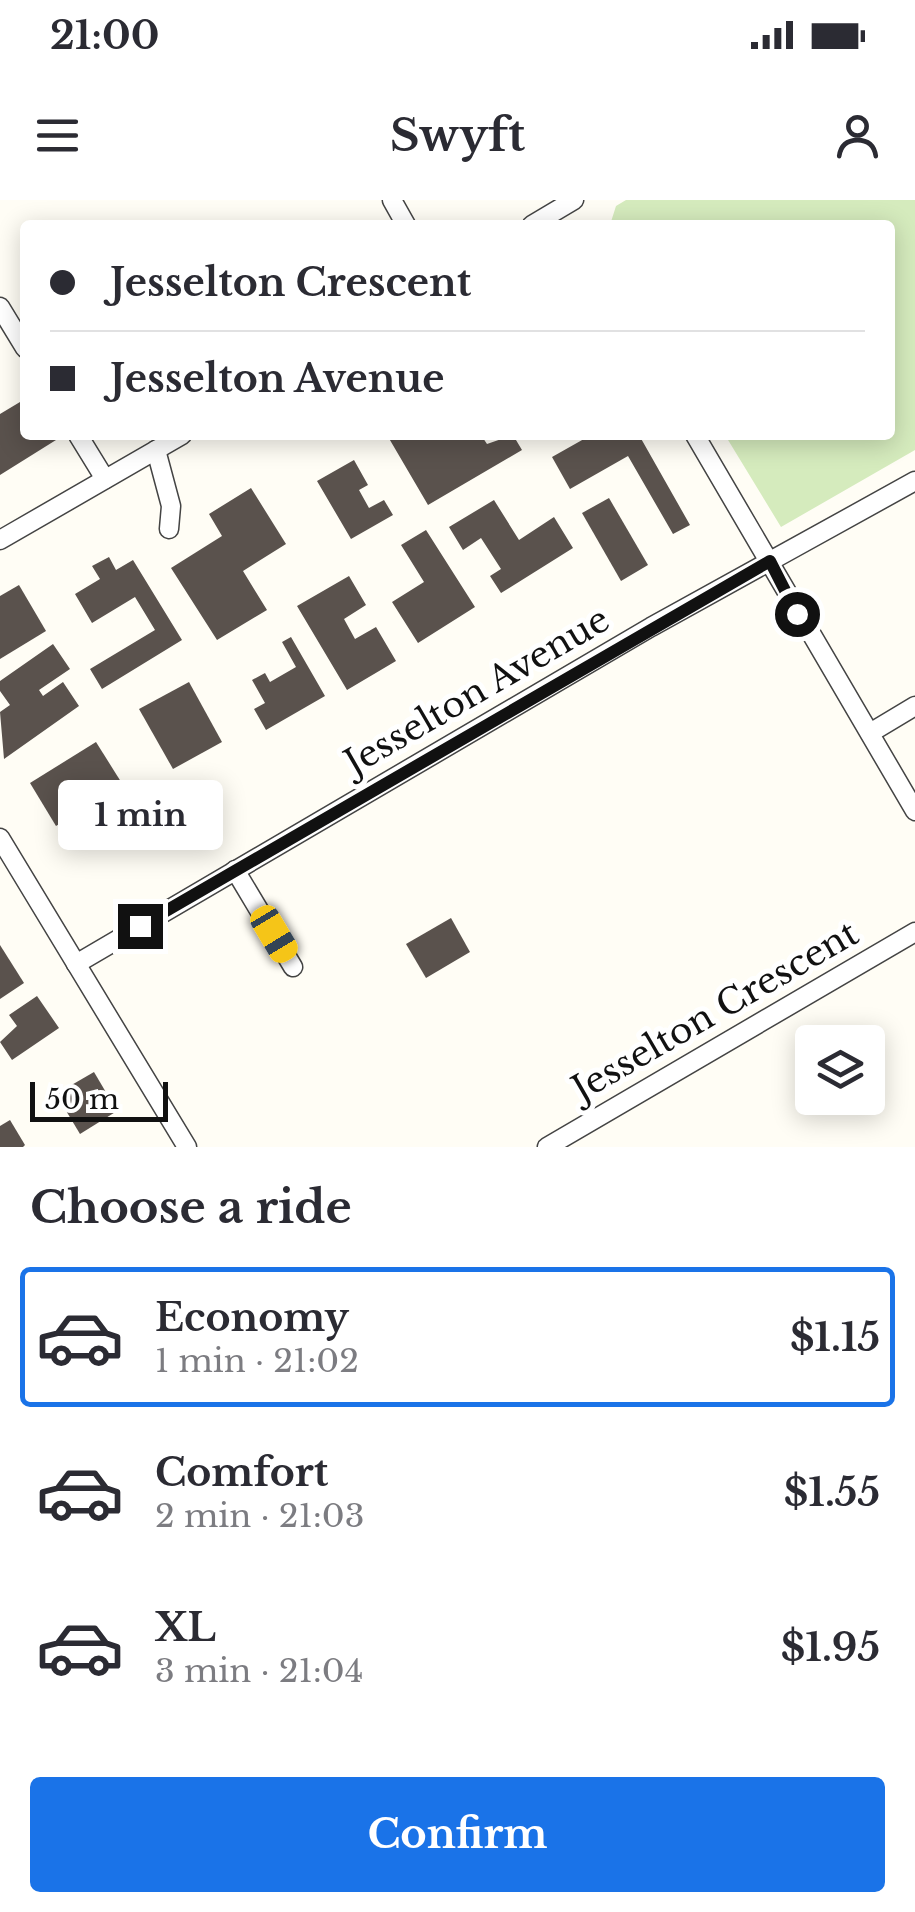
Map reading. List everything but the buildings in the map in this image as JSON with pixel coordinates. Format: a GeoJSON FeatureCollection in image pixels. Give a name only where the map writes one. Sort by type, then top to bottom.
{"type":"FeatureCollection","features":[{"type":"Feature","properties":{"kind":"street"},"geometry":{"type":"LineString","coordinates":[[540,220],[567,204]]}},
{"type":"Feature","properties":{"kind":"street"},"geometry":{"type":"LineString","coordinates":[[0,307],[20,340]]}},
{"type":"Feature","properties":{"kind":"street"},"geometry":{"type":"LineString","coordinates":[[81,440],[104,479]]}},
{"type":"Feature","properties":{"kind":"street"},"geometry":{"type":"LineString","coordinates":[[0,540],[173,440]]}},
{"type":"Feature","properties":{"kind":"street"},"geometry":{"type":"LineString","coordinates":[[698,440],[915,810]]}},
{"type":"Feature","properties":{"kind":"street"},"geometry":{"type":"LineString","coordinates":[[156,450],[171,506],[169,529]]}},
{"type":"Feature","properties":{"kind":"street","name":"Jesselton Avenue"},"geometry":{"type":"LineString","coordinates":[[76,964],[770,561],[915,482]]}},
{"type":"Feature","properties":{"kind":"street"},"geometry":{"type":"LineString","coordinates":[[870,733],[915,706]]}},
{"type":"Feature","properties":{"kind":"street"},"geometry":{"type":"LineString","coordinates":[[0,838],[188,1147]]}},
{"type":"Feature","properties":{"kind":"street"},"geometry":{"type":"LineString","coordinates":[[236,870],[293,967]]}},
{"type":"Feature","properties":{"kind":"street","name":"Jesselton Crescent"},"geometry":{"type":"LineString","coordinates":[[547,1147],[915,932]]}},
{"type":"Feature","properties":{"kind":"green space"},"geometry":{"type":"Polygon","coordinates":[[[626,200],[915,200],[915,450],[781,527],[728,440],[895,440],[895,220],[612,220],[616,206],[626,200]]]}},
{"type":"Feature","properties":{"kind":"route"},"geometry":{"type":"LineString","coordinates":[[140,926],[770,561],[797,614]]}}]}
